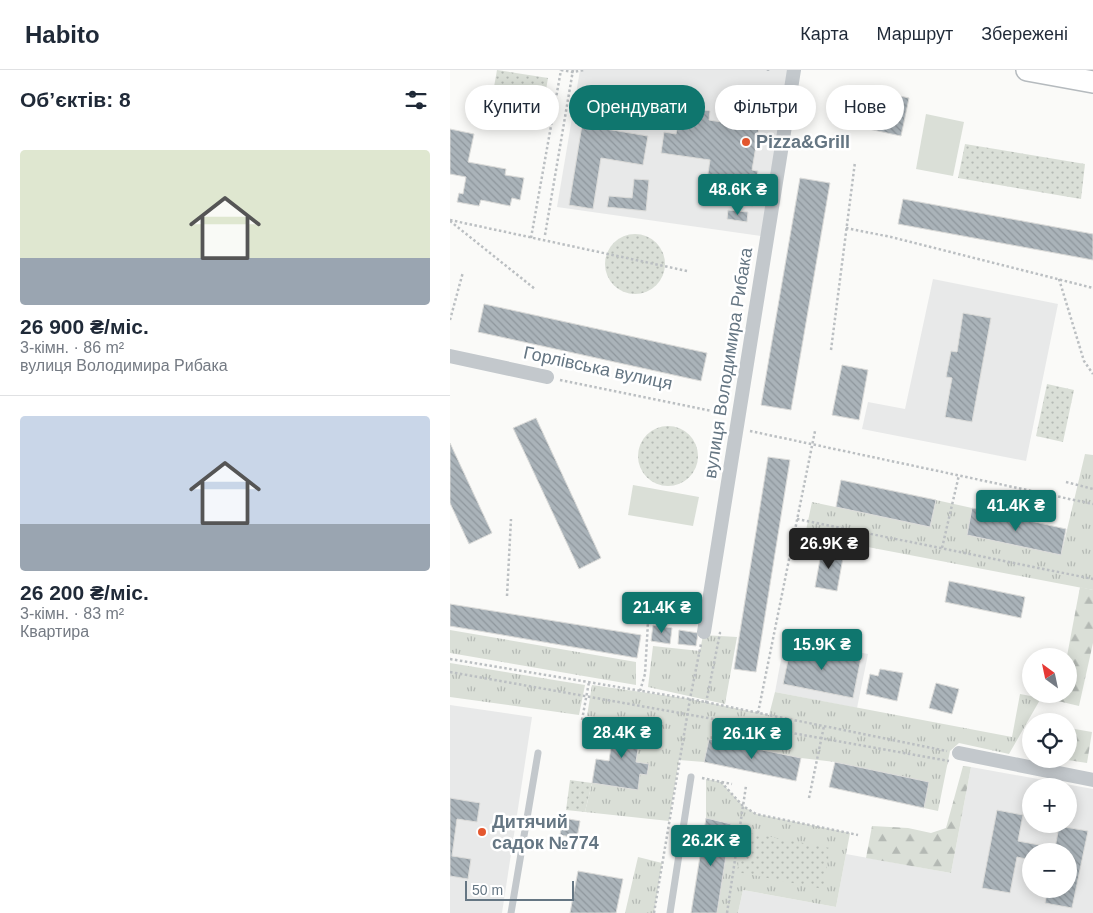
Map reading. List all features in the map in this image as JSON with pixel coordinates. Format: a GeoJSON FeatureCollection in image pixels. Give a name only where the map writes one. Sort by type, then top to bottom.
{"type":"FeatureCollection","features":[{"type":"Feature","properties":{"kind":"main road"},"geometry":{"type":"LineString","coordinates":[[1027,70],[1093,82]]}},
{"type":"Feature","properties":{"kind":"street","name":"вулиця Володимира Рибака"},"geometry":{"type":"LineString","coordinates":[[704,632],[794,70]]}},
{"type":"Feature","properties":{"kind":"street","name":"Горлівська вулиця"},"geometry":{"type":"LineString","coordinates":[[450,356],[547,377]]}},
{"type":"Feature","properties":{"kind":"street"},"geometry":{"type":"LineString","coordinates":[[958,757],[1093,780]]}},
{"type":"Feature","properties":{"kind":"lane"},"geometry":{"type":"LineString","coordinates":[[511,913],[538,753]]}},
{"type":"Feature","properties":{"kind":"lane"},"geometry":{"type":"LineString","coordinates":[[670,913],[692,777]]}},
{"type":"Feature","properties":{"kind":"path"},"geometry":{"type":"LineString","coordinates":[[531,238],[561,70],[584,70]]}},
{"type":"Feature","properties":{"kind":"path"},"geometry":{"type":"LineString","coordinates":[[545,235],[573,71]]}},
{"type":"Feature","properties":{"kind":"path"},"geometry":{"type":"LineString","coordinates":[[831,350],[855,162]]}},
{"type":"Feature","properties":{"kind":"path"},"geometry":{"type":"LineString","coordinates":[[450,220],[687,271]]}},
{"type":"Feature","properties":{"kind":"path"},"geometry":{"type":"LineString","coordinates":[[450,220],[535,289]]}},
{"type":"Feature","properties":{"kind":"path"},"geometry":{"type":"LineString","coordinates":[[846,228],[891,237],[1093,288]]}},
{"type":"Feature","properties":{"kind":"path"},"geometry":{"type":"LineString","coordinates":[[450,320],[463,272]]}},
{"type":"Feature","properties":{"kind":"path"},"geometry":{"type":"LineString","coordinates":[[1059,279],[1084,361],[1093,374]]}},
{"type":"Feature","properties":{"kind":"path","name":"Горлівська вулиця"},"geometry":{"type":"LineString","coordinates":[[547,377],[737,422],[812,443],[1093,504]]}},
{"type":"Feature","properties":{"kind":"path"},"geometry":{"type":"LineString","coordinates":[[758,713],[815,431]]}},
{"type":"Feature","properties":{"kind":"path"},"geometry":{"type":"LineString","coordinates":[[942,548],[959,475]]}},
{"type":"Feature","properties":{"kind":"path"},"geometry":{"type":"LineString","coordinates":[[1066,482],[1093,489]]}},
{"type":"Feature","properties":{"kind":"path"},"geometry":{"type":"LineString","coordinates":[[506,596],[511,519]]}},
{"type":"Feature","properties":{"kind":"path"},"geometry":{"type":"LineString","coordinates":[[797,519],[1093,579]]}},
{"type":"Feature","properties":{"kind":"path"},"geometry":{"type":"LineString","coordinates":[[640,691],[645,674],[648,622]]}},
{"type":"Feature","properties":{"kind":"path"},"geometry":{"type":"LineString","coordinates":[[654,913],[687,715],[704,632],[720,633],[706,703]]}},
{"type":"Feature","properties":{"kind":"path"},"geometry":{"type":"LineString","coordinates":[[450,658],[690,699],[824,726],[958,757]]}},
{"type":"Feature","properties":{"kind":"path"},"geometry":{"type":"LineString","coordinates":[[450,672],[948,761],[958,757]]}},
{"type":"Feature","properties":{"kind":"path"},"geometry":{"type":"LineString","coordinates":[[582,720],[589,682]]}},
{"type":"Feature","properties":{"kind":"path"},"geometry":{"type":"LineString","coordinates":[[808,798],[824,726]]}},
{"type":"Feature","properties":{"kind":"path"},"geometry":{"type":"LineString","coordinates":[[677,774],[732,784]]}},
{"type":"Feature","properties":{"kind":"path"},"geometry":{"type":"LineString","coordinates":[[721,782],[743,806],[756,814],[858,835]]}},
{"type":"Feature","properties":{"kind":"path"},"geometry":{"type":"LineString","coordinates":[[727,913],[746,786]]}},
{"type":"Feature","properties":{"kind":"shaded area"},"geometry":{"type":"Polygon","coordinates":[[[580,70],[788,70],[786,85],[715,85],[715,130],[778,130],[761,236],[557,207],[570,130],[705,130],[705,85],[577,85],[580,70]]]}},
{"type":"Feature","properties":{"kind":"shaded area"},"geometry":{"type":"Polygon","coordinates":[[[933,279],[1058,304],[1026,461],[862,429],[868,402],[905,409],[933,279]]]}},
{"type":"Feature","properties":{"kind":"shaded area"},"geometry":{"type":"Polygon","coordinates":[[[785,638],[868,654],[857,708],[775,692],[785,638]]]}},
{"type":"Feature","properties":{"kind":"shaded area","name":"Дитячий садок №774"},"geometry":{"type":"Polygon","coordinates":[[[450,705],[532,717],[502,913],[450,913],[450,705]]]}},
{"type":"Feature","properties":{"kind":"shaded area"},"geometry":{"type":"Polygon","coordinates":[[[971,767],[1032,778],[1022,778],[1022,833],[1077,833],[1077,786],[1093,789],[1093,913],[738,913],[743,890],[836,907],[846,854],[951,873],[971,767]]]}},
{"type":"Feature","properties":{"kind":"green space"},"geometry":{"type":"Polygon","coordinates":[[[497,70],[548,78],[547,85],[494,85],[497,70]]]}},
{"type":"Feature","properties":{"kind":"green space"},"geometry":{"type":"Polygon","coordinates":[[[926,114],[964,122],[953,176],[916,169],[926,114]]]}},
{"type":"Feature","properties":{"kind":"green space"},"geometry":{"type":"Polygon","coordinates":[[[965,144],[1085,164],[1081,199],[958,178],[965,144]]]}},
{"type":"Feature","properties":{"kind":"green space"},"geometry":{"type":"Polygon","coordinates":[[[629,234],[641,234],[652,239],[660,247],[665,258],[663,276],[652,289],[641,294],[629,294],[618,289],[610,281],[605,270],[605,258],[610,247],[618,239],[629,234]]]}},
{"type":"Feature","properties":{"kind":"green space"},"geometry":{"type":"Polygon","coordinates":[[[1047,384],[1074,390],[1063,442],[1036,436],[1047,384]]]}},
{"type":"Feature","properties":{"kind":"green space"},"geometry":{"type":"Polygon","coordinates":[[[662,426],[674,426],[685,431],[693,439],[698,450],[696,468],[685,481],[674,486],[662,486],[651,481],[643,473],[638,462],[638,450],[643,439],[651,431],[662,426]]]}},
{"type":"Feature","properties":{"kind":"green space"},"geometry":{"type":"Polygon","coordinates":[[[1085,454],[1093,455],[1093,590],[805,535],[812,502],[930,527],[936,500],[972,508],[967,535],[1061,555],[1085,454]]]}},
{"type":"Feature","properties":{"kind":"green space"},"geometry":{"type":"Polygon","coordinates":[[[633,485],[699,497],[693,526],[628,515],[633,485]]]}},
{"type":"Feature","properties":{"kind":"green space"},"geometry":{"type":"Polygon","coordinates":[[[1080,587],[1093,590],[1093,643],[1079,706],[1066,703],[1078,702],[1078,648],[1069,648],[1080,587]]]}},
{"type":"Feature","properties":{"kind":"green space"},"geometry":{"type":"Polygon","coordinates":[[[450,630],[636,662],[636,685],[450,653],[450,630]]]}},
{"type":"Feature","properties":{"kind":"green space"},"geometry":{"type":"Polygon","coordinates":[[[703,635],[737,637],[725,704],[648,687],[653,646],[700,651],[703,635]]]}},
{"type":"Feature","properties":{"kind":"green space"},"geometry":{"type":"Polygon","coordinates":[[[450,663],[585,685],[579,715],[450,697],[450,663]]]}},
{"type":"Feature","properties":{"kind":"green space"},"geometry":{"type":"Polygon","coordinates":[[[592,685],[690,699],[769,715],[775,692],[1012,737],[1020,694],[1022,694],[1022,703],[1038,703],[1032,713],[1022,713],[1022,731],[1009,754],[959,743],[950,751],[938,811],[924,808],[929,782],[835,762],[801,758],[710,739],[704,762],[679,760],[669,821],[585,812],[592,783],[637,790],[640,774],[647,775],[649,765],[636,762],[642,724],[587,716],[592,685]]]}},
{"type":"Feature","properties":{"kind":"green space"},"geometry":{"type":"Polygon","coordinates":[[[1077,729],[1092,732],[1087,763],[1077,761],[1077,729]]]}},
{"type":"Feature","properties":{"kind":"green space"},"geometry":{"type":"Polygon","coordinates":[[[963,766],[971,767],[951,873],[866,858],[872,826],[908,828],[931,833],[946,828],[963,766]]]}},
{"type":"Feature","properties":{"kind":"green space"},"geometry":{"type":"Polygon","coordinates":[[[706,779],[721,782],[743,806],[756,814],[850,833],[836,907],[743,890],[738,913],[717,913],[731,824],[706,818],[706,779]]]}},
{"type":"Feature","properties":{"kind":"green space"},"geometry":{"type":"Polygon","coordinates":[[[570,780],[592,783],[585,812],[566,810],[570,780]]]}},
{"type":"Feature","properties":{"kind":"green space"},"geometry":{"type":"Polygon","coordinates":[[[744,832],[830,848],[823,889],[737,872],[744,832]]]}},
{"type":"Feature","properties":{"kind":"green space"},"geometry":{"type":"Polygon","coordinates":[[[638,857],[662,863],[654,913],[625,913],[638,857]]]}},
{"type":"Feature","properties":{"kind":"building"},"geometry":{"type":"Polygon","coordinates":[[[904,97],[909,98],[904,122],[904,97]]]}},
{"type":"Feature","properties":{"kind":"building"},"geometry":{"type":"Polygon","coordinates":[[[705,110],[710,111],[709,120],[715,121],[715,130],[759,130],[752,170],[758,171],[753,206],[704,199],[710,160],[661,153],[664,132],[676,134],[677,130],[705,130],[705,110]]]}},
{"type":"Feature","properties":{"kind":"building"},"geometry":{"type":"Polygon","coordinates":[[[450,129],[474,134],[468,162],[506,169],[505,175],[524,178],[520,200],[512,198],[510,206],[481,200],[479,206],[457,202],[459,193],[463,194],[466,177],[450,174],[450,129]]]}},
{"type":"Feature","properties":{"kind":"building"},"geometry":{"type":"Polygon","coordinates":[[[581,130],[612,130],[648,136],[643,165],[601,158],[593,209],[569,205],[581,130]]]}},
{"type":"Feature","properties":{"kind":"building"},"geometry":{"type":"Polygon","coordinates":[[[873,130],[902,130],[901,136],[873,130]]]}},
{"type":"Feature","properties":{"kind":"building"},"geometry":{"type":"Polygon","coordinates":[[[800,178],[830,183],[791,410],[761,405],[800,178]]]}},
{"type":"Feature","properties":{"kind":"building"},"geometry":{"type":"Polygon","coordinates":[[[634,179],[649,180],[646,211],[607,207],[609,196],[632,198],[634,179]]]}},
{"type":"Feature","properties":{"kind":"building"},"geometry":{"type":"Polygon","coordinates":[[[903,199],[1093,234],[1093,260],[898,224],[903,199]]]}},
{"type":"Feature","properties":{"kind":"building"},"geometry":{"type":"Polygon","coordinates":[[[728,210],[748,212],[747,222],[727,219],[728,210]]]}},
{"type":"Feature","properties":{"kind":"building"},"geometry":{"type":"Polygon","coordinates":[[[484,304],[707,353],[701,381],[478,332],[484,304]]]}},
{"type":"Feature","properties":{"kind":"building"},"geometry":{"type":"Polygon","coordinates":[[[963,313],[991,318],[972,422],[945,417],[952,378],[946,377],[951,351],[957,352],[963,313]]]}},
{"type":"Feature","properties":{"kind":"building"},"geometry":{"type":"Polygon","coordinates":[[[842,365],[868,370],[859,420],[832,415],[842,365]]]}},
{"type":"Feature","properties":{"kind":"building"},"geometry":{"type":"Polygon","coordinates":[[[536,418],[601,558],[579,569],[513,428],[536,418]]]}},
{"type":"Feature","properties":{"kind":"building"},"geometry":{"type":"Polygon","coordinates":[[[450,443],[492,533],[469,544],[450,503],[450,443]]]}},
{"type":"Feature","properties":{"kind":"building"},"geometry":{"type":"Polygon","coordinates":[[[768,457],[790,460],[756,672],[734,669],[768,457]]]}},
{"type":"Feature","properties":{"kind":"building"},"geometry":{"type":"Polygon","coordinates":[[[841,480],[936,500],[930,527],[836,507],[841,480]]]}},
{"type":"Feature","properties":{"kind":"building"},"geometry":{"type":"Polygon","coordinates":[[[972,508],[1066,529],[1061,555],[967,535],[972,508]]]}},
{"type":"Feature","properties":{"kind":"building"},"geometry":{"type":"Polygon","coordinates":[[[822,548],[844,552],[837,591],[815,587],[822,548]]]}},
{"type":"Feature","properties":{"kind":"building"},"geometry":{"type":"Polygon","coordinates":[[[949,581],[1025,597],[1021,618],[945,602],[949,581]]]}},
{"type":"Feature","properties":{"kind":"building"},"geometry":{"type":"Polygon","coordinates":[[[450,604],[641,635],[637,658],[450,626],[450,604]]]}},
{"type":"Feature","properties":{"kind":"building"},"geometry":{"type":"Polygon","coordinates":[[[653,625],[672,628],[670,644],[651,641],[653,625]]]}},
{"type":"Feature","properties":{"kind":"building"},"geometry":{"type":"Polygon","coordinates":[[[679,630],[698,633],[696,646],[678,644],[679,630]]]}},
{"type":"Feature","properties":{"kind":"building"},"geometry":{"type":"Polygon","coordinates":[[[791,645],[861,658],[853,698],[783,684],[791,645]]]}},
{"type":"Feature","properties":{"kind":"building"},"geometry":{"type":"Polygon","coordinates":[[[880,669],[903,673],[897,701],[866,694],[870,674],[878,676],[880,669]]]}},
{"type":"Feature","properties":{"kind":"building"},"geometry":{"type":"Polygon","coordinates":[[[936,683],[959,689],[952,714],[929,708],[936,683]]]}},
{"type":"Feature","properties":{"kind":"building"},"geometry":{"type":"Polygon","coordinates":[[[615,719],[642,724],[636,762],[649,764],[647,775],[640,774],[638,790],[592,783],[596,759],[609,761],[615,719]]]}},
{"type":"Feature","properties":{"kind":"building"},"geometry":{"type":"Polygon","coordinates":[[[709,739],[801,758],[796,781],[704,762],[709,739]]]}},
{"type":"Feature","properties":{"kind":"building"},"geometry":{"type":"Polygon","coordinates":[[[835,762],[929,782],[924,808],[829,787],[835,762]]]}},
{"type":"Feature","properties":{"kind":"building"},"geometry":{"type":"Polygon","coordinates":[[[450,798],[480,803],[477,822],[457,819],[452,856],[471,859],[468,879],[450,876],[450,798]]]}},
{"type":"Feature","properties":{"kind":"building"},"geometry":{"type":"Polygon","coordinates":[[[997,810],[1022,815],[1018,841],[1029,843],[1022,843],[1022,858],[1017,857],[1010,893],[982,888],[997,810]]]}},
{"type":"Feature","properties":{"kind":"building"},"geometry":{"type":"Polygon","coordinates":[[[563,818],[580,821],[577,838],[560,835],[563,818]]]}},
{"type":"Feature","properties":{"kind":"building"},"geometry":{"type":"Polygon","coordinates":[[[706,818],[731,824],[717,913],[691,913],[706,818]]]}},
{"type":"Feature","properties":{"kind":"building"},"geometry":{"type":"Polygon","coordinates":[[[1077,829],[1088,831],[1077,884],[1077,843],[1056,843],[1058,833],[1077,833],[1077,829]]]}},
{"type":"Feature","properties":{"kind":"building"},"geometry":{"type":"Polygon","coordinates":[[[578,871],[623,879],[616,913],[570,913],[578,871]]]}},
{"type":"Feature","properties":{"kind":"building"},"geometry":{"type":"Polygon","coordinates":[[[1046,898],[1074,898],[1072,908],[1045,903],[1046,898]]]}},
{"type":"Feature","properties":{"kind":"place","name":"Pizza&Grill"},"geometry":{"type":"Point","coordinates":[746,142]}},
{"type":"Feature","properties":{"kind":"place","name":"Дитячий садок №774"},"geometry":{"type":"Point","coordinates":[482,832]}}]}
